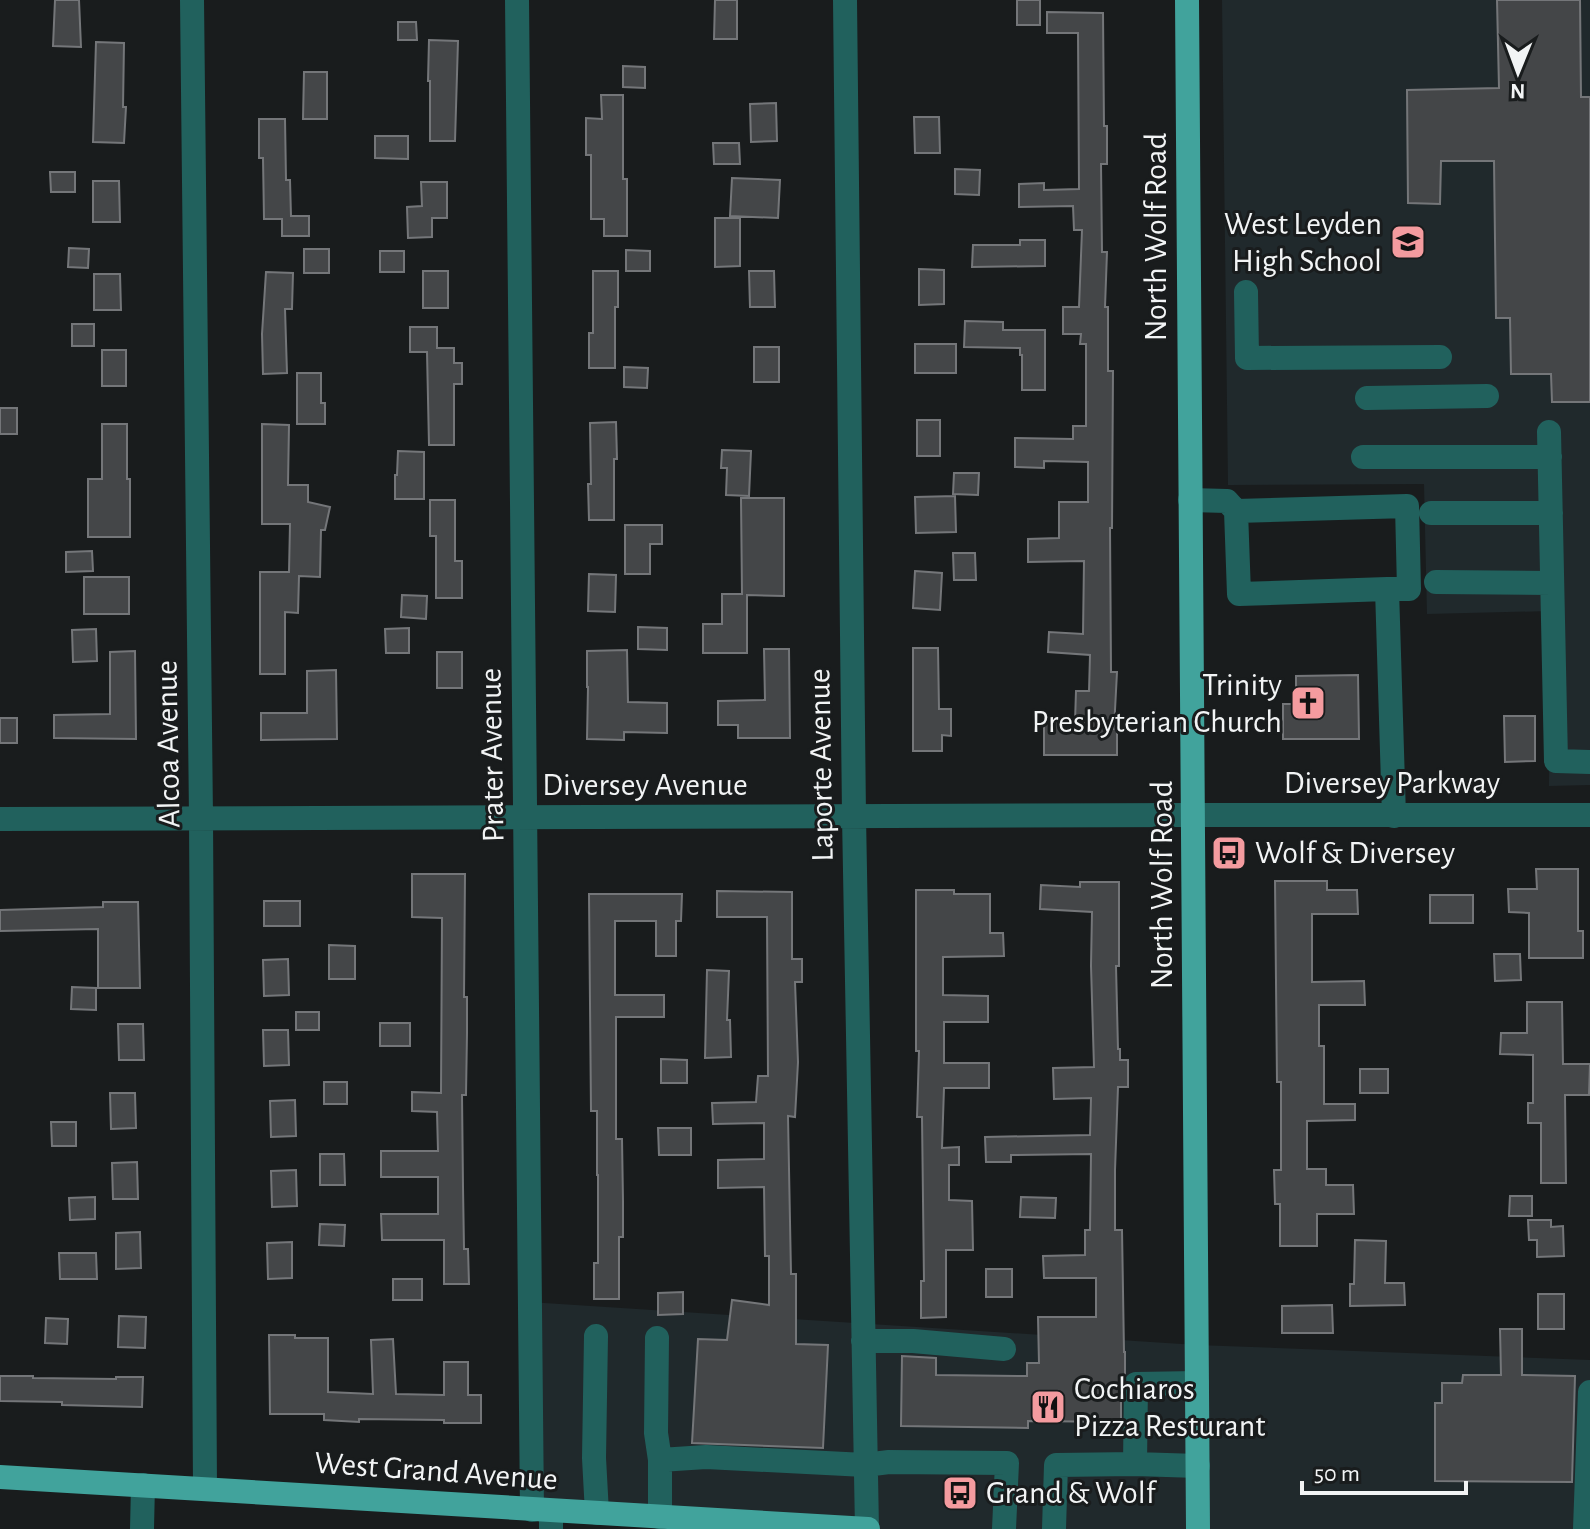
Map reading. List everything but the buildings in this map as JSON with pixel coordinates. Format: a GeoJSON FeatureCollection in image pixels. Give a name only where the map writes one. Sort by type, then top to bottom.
{"type":"FeatureCollection","features":[{"type":"Feature","properties":{"kind":"main road","name":"North Wolf Road"},"geometry":{"type":"LineString","coordinates":[[1187,0],[1198,1529]]}},
{"type":"Feature","properties":{"kind":"main road","name":"West Grand Avenue"},"geometry":{"type":"LineString","coordinates":[[0,1477],[205,1488],[545,1517],[597,1513],[741,1525],[867,1529]]}},
{"type":"Feature","properties":{"kind":"street","name":"Alcoa Avenue"},"geometry":{"type":"LineString","coordinates":[[192,0],[205,1488]]}},
{"type":"Feature","properties":{"kind":"street","name":"Prater Avenue"},"geometry":{"type":"LineString","coordinates":[[517,0],[524,817],[545,1517]]}},
{"type":"Feature","properties":{"kind":"street","name":"Laporte Avenue"},"geometry":{"type":"LineString","coordinates":[[845,0],[854,816],[867,1529]]}},
{"type":"Feature","properties":{"kind":"street"},"geometry":{"type":"LineString","coordinates":[[1246,292],[1247,358],[1440,357]]}},
{"type":"Feature","properties":{"kind":"street"},"geometry":{"type":"LineString","coordinates":[[1367,398],[1487,396]]}},
{"type":"Feature","properties":{"kind":"street"},"geometry":{"type":"LineString","coordinates":[[1549,432],[1556,761],[1590,762]]}},
{"type":"Feature","properties":{"kind":"street"},"geometry":{"type":"LineString","coordinates":[[1363,457],[1550,457]]}},
{"type":"Feature","properties":{"kind":"street"},"geometry":{"type":"LineString","coordinates":[[1190,500],[1227,501],[1236,511],[1239,594],[1409,589],[1407,506],[1236,511]]}},
{"type":"Feature","properties":{"kind":"street"},"geometry":{"type":"LineString","coordinates":[[1431,513],[1551,513]]}},
{"type":"Feature","properties":{"kind":"street"},"geometry":{"type":"LineString","coordinates":[[1436,582],[1552,583]]}},
{"type":"Feature","properties":{"kind":"street"},"geometry":{"type":"LineString","coordinates":[[1387,589],[1394,816]]}},
{"type":"Feature","properties":{"kind":"street","name":"Diversey Parkway"},"geometry":{"type":"LineString","coordinates":[[1194,815],[1588,813]]}},
{"type":"Feature","properties":{"kind":"street","name":"Diversey Avenue"},"geometry":{"type":"LineString","coordinates":[[0,819],[1194,815]]}},
{"type":"Feature","properties":{"kind":"street"},"geometry":{"type":"LineString","coordinates":[[596,1336],[594,1458],[597,1513]]}},
{"type":"Feature","properties":{"kind":"street"},"geometry":{"type":"LineString","coordinates":[[657,1338],[656,1433],[660,1460],[660,1517]]}},
{"type":"Feature","properties":{"kind":"street"},"geometry":{"type":"LineString","coordinates":[[863,1341],[913,1341],[1004,1349]]}},
{"type":"Feature","properties":{"kind":"street"},"geometry":{"type":"LineString","coordinates":[[1135,1464],[1136,1384],[1197,1383]]}},
{"type":"Feature","properties":{"kind":"street"},"geometry":{"type":"LineString","coordinates":[[1585,1529],[1590,1392]]}},
{"type":"Feature","properties":{"kind":"street"},"geometry":{"type":"LineString","coordinates":[[660,1460],[706,1457],[865,1465],[902,1461],[1007,1463],[1004,1529]]}},
{"type":"Feature","properties":{"kind":"street"},"geometry":{"type":"LineString","coordinates":[[1054,1529],[1056,1465],[1198,1466]]}},
{"type":"Feature","properties":{"kind":"street"},"geometry":{"type":"LineString","coordinates":[[142,1529],[143,1485]]}},
{"type":"Feature","properties":{"kind":"shaded area","name":"West Leyden High School"},"geometry":{"type":"Polygon","coordinates":[[[1222,0],[1590,0],[1590,785],[1549,786],[1550,611],[1427,614],[1424,484],[1228,485],[1222,0]]]}},
{"type":"Feature","properties":{"kind":"shaded area"},"geometry":{"type":"Polygon","coordinates":[[[529,1302],[1197,1345],[1590,1360],[1590,1529],[867,1529],[532,1510],[529,1302]]]}},
{"type":"Feature","properties":{"kind":"place","name":"West Leyden High School"},"geometry":{"type":"Point","coordinates":[1408,242]}},
{"type":"Feature","properties":{"kind":"place","name":"Trinity Presbyterian Church"},"geometry":{"type":"Point","coordinates":[1308,703]}},
{"type":"Feature","properties":{"kind":"place","name":"Wolf & Diversey"},"geometry":{"type":"Point","coordinates":[1229,853]}},
{"type":"Feature","properties":{"kind":"place","name":"Cochiaros Pizza Resturant"},"geometry":{"type":"Point","coordinates":[1048,1407]}},
{"type":"Feature","properties":{"kind":"place","name":"Grand & Wolf"},"geometry":{"type":"Point","coordinates":[960,1493]}}]}
